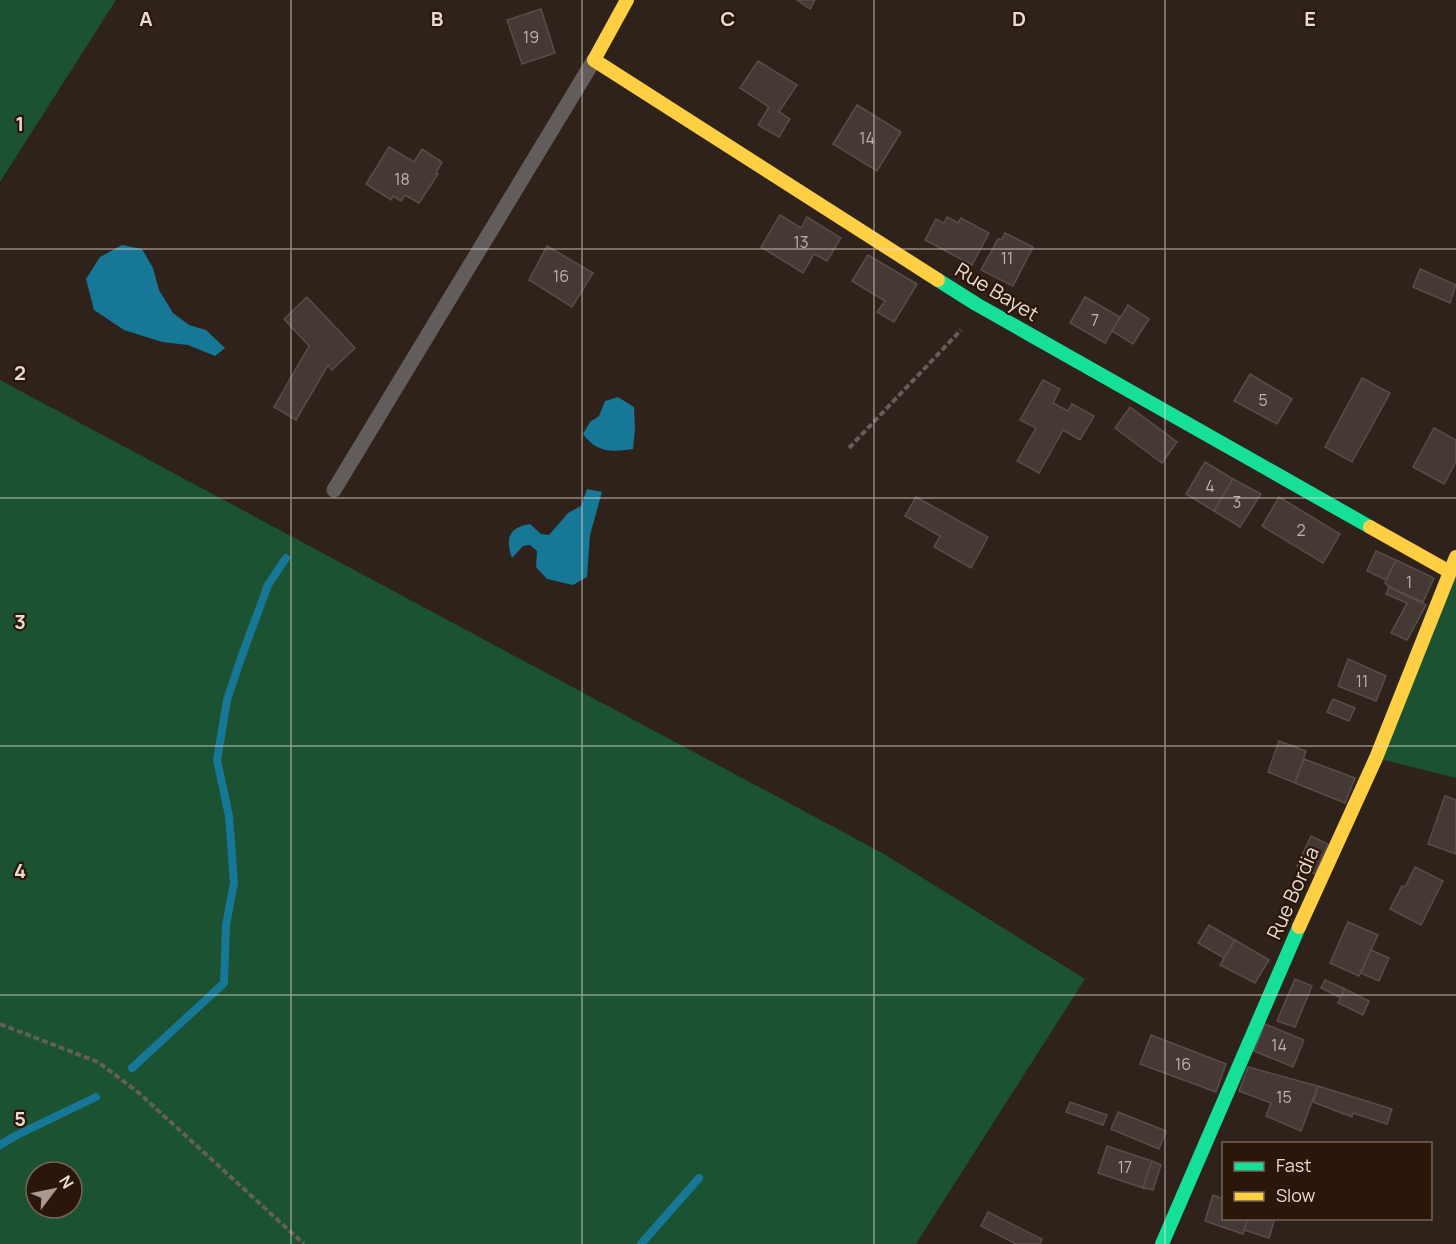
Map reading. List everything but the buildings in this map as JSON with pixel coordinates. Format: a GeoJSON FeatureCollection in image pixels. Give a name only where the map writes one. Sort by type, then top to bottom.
{"type":"FeatureCollection","features":[{"type":"Feature","properties":{"kind":"street"},"geometry":{"type":"LineString","coordinates":[[594,60],[627,0]]}},
{"type":"Feature","properties":{"kind":"street","name":"Rue Bayet"},"geometry":{"type":"LineString","coordinates":[[594,60],[982,308],[1450,572]]}},
{"type":"Feature","properties":{"kind":"street","name":"Rue Bordia"},"geometry":{"type":"LineString","coordinates":[[1162,1244],[1281,967],[1376,758],[1456,557]]}},
{"type":"Feature","properties":{"kind":"lane"},"geometry":{"type":"LineString","coordinates":[[334,490],[594,60]]}},
{"type":"Feature","properties":{"kind":"path"},"geometry":{"type":"LineString","coordinates":[[849,448],[982,308]]}},
{"type":"Feature","properties":{"kind":"path"},"geometry":{"type":"LineString","coordinates":[[0,1024],[98,1062],[139,1093],[304,1244]]}},
{"type":"Feature","properties":{"kind":"green space"},"geometry":{"type":"Polygon","coordinates":[[[0,0],[116,0],[0,182],[0,0]]]}},
{"type":"Feature","properties":{"kind":"green space"},"geometry":{"type":"Polygon","coordinates":[[[0,380],[884,854],[1085,979],[916,1244],[0,1244],[0,380]]]}},
{"type":"Feature","properties":{"kind":"green space"},"geometry":{"type":"Polygon","coordinates":[[[1456,575],[1456,778],[1376,758],[1456,575]]]}},
{"type":"Feature","properties":{"kind":"water"},"geometry":{"type":"Polygon","coordinates":[[[122,245],[142,249],[153,268],[159,290],[173,313],[189,325],[206,330],[225,348],[215,356],[188,345],[162,342],[124,330],[94,310],[86,279],[100,257],[122,245]]]}},
{"type":"Feature","properties":{"kind":"water"},"geometry":{"type":"Polygon","coordinates":[[[618,397],[634,407],[633,449],[605,450],[594,445],[583,434],[590,422],[599,416],[605,401],[618,397]]]}},
{"type":"Feature","properties":{"kind":"water"},"geometry":{"type":"Polygon","coordinates":[[[587,489],[602,492],[590,535],[587,577],[573,585],[547,579],[536,567],[537,551],[530,545],[523,546],[512,558],[509,540],[513,531],[530,524],[541,534],[549,535],[568,513],[581,506],[587,489]]]}},
{"type":"Feature","properties":{"kind":"waterway"},"geometry":{"type":"LineString","coordinates":[[132,1068],[224,983],[226,925],[234,883],[229,816],[217,760],[227,700],[241,658],[268,585],[286,558]]}},
{"type":"Feature","properties":{"kind":"waterway"},"geometry":{"type":"LineString","coordinates":[[0,1145],[96,1097]]}},
{"type":"Feature","properties":{"kind":"waterway"},"geometry":{"type":"LineString","coordinates":[[641,1244],[699,1178]]}},
{"type":"Feature","properties":{"kind":"traffic: fast"},"geometry":{"type":"LineString","coordinates":[[938,280],[976,304],[1370,527]]}},
{"type":"Feature","properties":{"kind":"traffic: fast"},"geometry":{"type":"LineString","coordinates":[[1162,1244],[1299,927]]}},
{"type":"Feature","properties":{"kind":"traffic: slow"},"geometry":{"type":"LineString","coordinates":[[627,0],[594,60],[938,280]]}},
{"type":"Feature","properties":{"kind":"traffic: slow"},"geometry":{"type":"LineString","coordinates":[[1370,527],[1450,572]]}},
{"type":"Feature","properties":{"kind":"traffic: slow"},"geometry":{"type":"LineString","coordinates":[[1299,927],[1376,758],[1456,557]]}}]}
